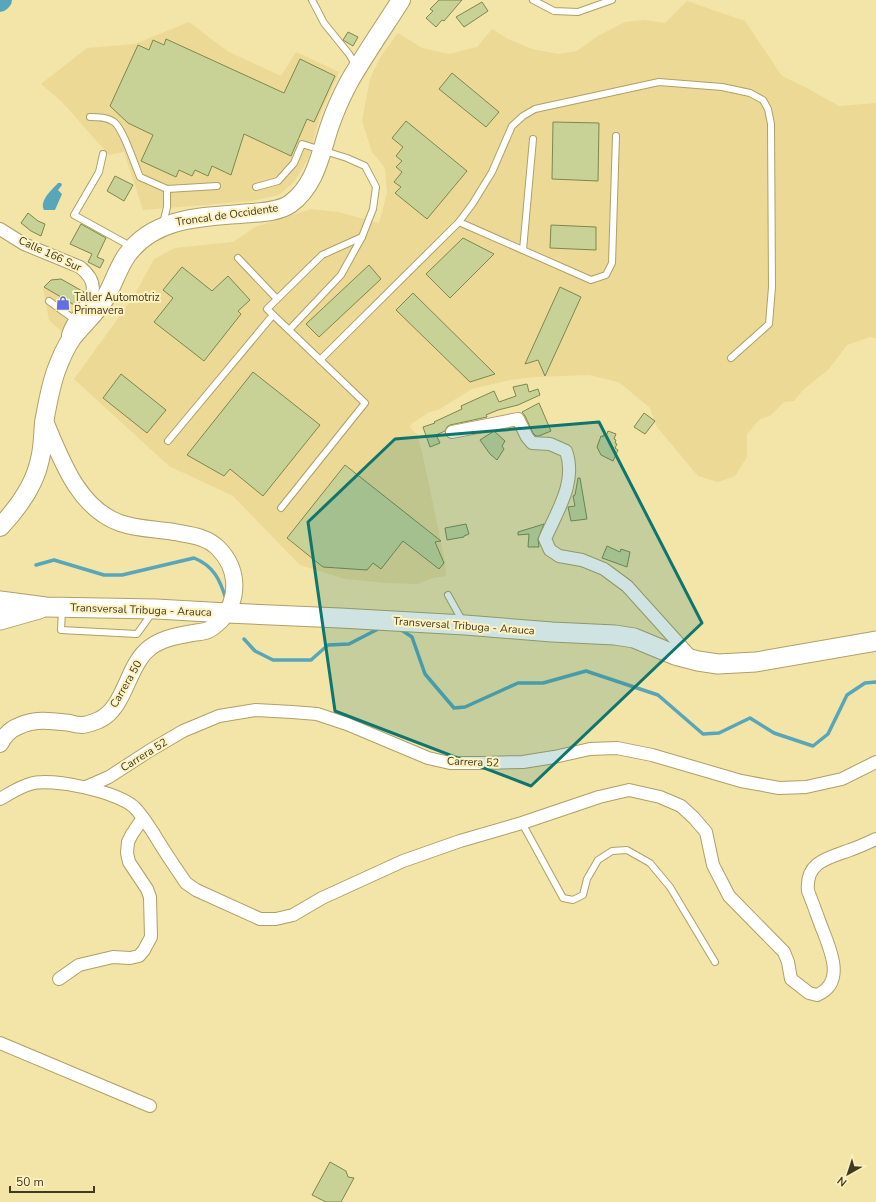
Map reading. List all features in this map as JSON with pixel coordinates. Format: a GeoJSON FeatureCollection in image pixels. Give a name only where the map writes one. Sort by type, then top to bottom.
{"type":"FeatureCollection","features":[{"type":"Feature","properties":{"kind":"highway","name":"Transversal Tribuga - Arauca"},"geometry":{"type":"LineString","coordinates":[[0,601],[54,607],[156,609],[340,618],[615,635],[634,638],[675,655],[718,664],[756,662],[876,641]]}},
{"type":"Feature","properties":{"kind":"highway","name":"Transversal Tribuga - Arauca"},"geometry":{"type":"LineString","coordinates":[[0,620],[54,607]]}},
{"type":"Feature","properties":{"kind":"main road","name":"Troncal de Occidente"},"geometry":{"type":"LineString","coordinates":[[0,527],[18,506],[35,476],[40,460],[50,390],[56,370],[65,350],[71,339],[106,298],[121,264],[133,248],[141,240],[163,226],[190,218],[259,213],[279,209],[288,205],[308,186],[317,167],[335,111],[348,83],[402,0]]}},
{"type":"Feature","properties":{"kind":"main road"},"geometry":{"type":"LineString","coordinates":[[45,421],[64,466],[79,489],[98,511],[109,518],[134,527],[167,531],[202,538],[215,545],[224,554],[231,567],[235,588],[233,598],[226,613]]}},
{"type":"Feature","properties":{"kind":"main road","name":"Carrera 50"},"geometry":{"type":"LineString","coordinates":[[0,744],[9,732],[26,723],[36,720],[82,725],[100,720],[112,711],[131,673],[145,652],[157,642],[207,630],[217,624],[226,613]]}},
{"type":"Feature","properties":{"kind":"street","name":"Calle 166 Sur"},"geometry":{"type":"LineString","coordinates":[[0,229],[24,244],[80,267],[92,280],[93,290],[90,299],[70,330],[65,350]]}},
{"type":"Feature","properties":{"kind":"street"},"geometry":{"type":"LineString","coordinates":[[452,432],[515,414],[527,437],[532,443],[550,444],[566,451],[570,461],[569,484],[545,538],[550,550],[559,556],[582,560],[604,569],[627,586],[692,658]]}},
{"type":"Feature","properties":{"kind":"street","name":"Carrera 52"},"geometry":{"type":"LineString","coordinates":[[86,787],[109,777],[149,751],[183,732],[219,716],[256,710],[317,714],[403,746],[428,758],[450,763],[482,764],[523,762],[590,749],[617,748],[652,755],[741,781],[785,788],[806,788],[842,779],[876,762]]}},
{"type":"Feature","properties":{"kind":"street"},"geometry":{"type":"LineString","coordinates":[[0,799],[28,784],[50,782],[86,787],[126,801],[144,818],[186,883],[196,890],[260,919],[276,919],[293,915],[322,898],[403,861],[460,841],[522,824],[599,798],[629,790],[660,797],[681,806],[706,832],[714,865],[729,896],[784,952],[788,962],[791,979],[809,993],[817,995],[825,992],[830,985],[833,977],[834,964],[829,944],[808,891],[807,883],[809,876],[814,867],[822,860],[859,848],[876,839]]}},
{"type":"Feature","properties":{"kind":"street"},"geometry":{"type":"LineString","coordinates":[[59,979],[79,965],[113,957],[139,956],[151,937],[150,897],[147,889],[129,862],[127,853],[128,842],[144,818]]}},
{"type":"Feature","properties":{"kind":"street"},"geometry":{"type":"LineString","coordinates":[[0,1043],[150,1106]]}},
{"type":"Feature","properties":{"kind":"lane"},"geometry":{"type":"LineString","coordinates":[[312,0],[324,23],[349,54],[357,68]]}},
{"type":"Feature","properties":{"kind":"lane"},"geometry":{"type":"LineString","coordinates":[[533,0],[554,11],[578,12],[612,0]]}},
{"type":"Feature","properties":{"kind":"lane"},"geometry":{"type":"LineString","coordinates":[[320,360],[459,222],[473,203],[492,172],[512,126],[523,116],[535,109],[659,82],[722,87],[750,93],[763,100],[768,109],[770,124],[772,287],[768,324],[731,358]]}},
{"type":"Feature","properties":{"kind":"lane"},"geometry":{"type":"LineString","coordinates":[[90,117],[104,118],[115,122],[122,133],[140,177],[167,189],[217,186]]}},
{"type":"Feature","properties":{"kind":"lane"},"geometry":{"type":"LineString","coordinates":[[459,222],[591,280],[606,275],[612,263],[616,136]]}},
{"type":"Feature","properties":{"kind":"lane"},"geometry":{"type":"LineString","coordinates":[[523,250],[533,139]]}},
{"type":"Feature","properties":{"kind":"lane"},"geometry":{"type":"LineString","coordinates":[[256,187],[278,180],[294,163],[302,144],[365,166],[376,187],[374,209],[362,236],[341,275],[289,330]]}},
{"type":"Feature","properties":{"kind":"lane"},"geometry":{"type":"LineString","coordinates":[[102,154],[99,172],[74,215],[133,248]]}},
{"type":"Feature","properties":{"kind":"lane"},"geometry":{"type":"LineString","coordinates":[[163,226],[167,207],[167,189]]}},
{"type":"Feature","properties":{"kind":"lane"},"geometry":{"type":"LineString","coordinates":[[281,508],[365,403],[267,309],[322,254],[362,236]]}},
{"type":"Feature","properties":{"kind":"lane"},"geometry":{"type":"LineString","coordinates":[[238,258],[277,299]]}},
{"type":"Feature","properties":{"kind":"lane"},"geometry":{"type":"LineString","coordinates":[[49,301],[76,320]]}},
{"type":"Feature","properties":{"kind":"lane"},"geometry":{"type":"LineString","coordinates":[[168,441],[273,315]]}},
{"type":"Feature","properties":{"kind":"lane"},"geometry":{"type":"LineString","coordinates":[[448,595],[464,625]]}},
{"type":"Feature","properties":{"kind":"lane"},"geometry":{"type":"LineString","coordinates":[[54,607],[61,630],[137,634],[156,609]]}},
{"type":"Feature","properties":{"kind":"lane"},"geometry":{"type":"LineString","coordinates":[[522,824],[563,898],[573,900],[583,895],[587,879],[598,860],[612,851],[627,850],[650,863],[670,888],[715,962]]}},
{"type":"Feature","properties":{"kind":"highlighted area"},"geometry":{"type":"Polygon","coordinates":[[[599,422],[702,623],[531,786],[335,711],[308,522],[395,439],[599,422]]]}},
{"type":"Feature","properties":{"kind":"shaded area"},"geometry":{"type":"Polygon","coordinates":[[[687,1],[745,21],[782,76],[839,106],[876,103],[876,338],[870,337],[847,345],[829,369],[803,390],[794,401],[784,402],[770,416],[760,419],[747,434],[747,457],[735,476],[718,482],[698,476],[657,427],[650,408],[620,383],[614,381],[589,375],[535,377],[510,380],[472,389],[438,410],[429,412],[410,425],[411,429],[417,434],[422,452],[445,561],[446,576],[433,578],[417,584],[345,579],[300,565],[233,496],[169,466],[74,379],[133,298],[154,259],[175,248],[233,242],[255,227],[311,209],[338,212],[379,223],[387,193],[385,168],[372,152],[362,121],[370,79],[380,58],[398,33],[422,48],[449,54],[477,47],[492,29],[508,39],[532,49],[558,54],[577,51],[598,36],[625,22],[644,20],[665,23],[687,1]]]}},
{"type":"Feature","properties":{"kind":"shaded area"},"geometry":{"type":"Polygon","coordinates":[[[189,22],[227,51],[281,76],[296,52],[339,72],[320,115],[309,157],[294,182],[279,195],[252,201],[143,210],[124,152],[109,155],[63,103],[41,84],[87,48],[135,44],[189,22]]]}},
{"type":"Feature","properties":{"kind":"shaded area","name":"Taller Automotriz Primavera"},"geometry":{"type":"Polygon","coordinates":[[[61,279],[87,294],[61,331],[49,320],[43,289],[51,280],[61,279]]]}},
{"type":"Feature","properties":{"kind":"water"},"geometry":{"type":"Polygon","coordinates":[[[58,183],[61,183],[62,185],[58,190],[62,194],[55,210],[44,210],[43,202],[58,183]]]}},
{"type":"Feature","properties":{"kind":"building"},"geometry":{"type":"Polygon","coordinates":[[[439,0],[462,0],[444,21],[442,20],[436,27],[426,18],[433,11],[430,9],[439,0]]]}},
{"type":"Feature","properties":{"kind":"building"},"geometry":{"type":"Polygon","coordinates":[[[482,2],[488,11],[464,27],[456,17],[482,2]]]}},
{"type":"Feature","properties":{"kind":"building"},"geometry":{"type":"Polygon","coordinates":[[[348,32],[358,37],[353,46],[343,40],[348,32]]]}},
{"type":"Feature","properties":{"kind":"building"},"geometry":{"type":"Polygon","coordinates":[[[166,39],[284,93],[300,59],[335,76],[314,122],[307,119],[291,156],[244,134],[231,175],[212,166],[208,176],[195,170],[192,176],[179,170],[176,177],[141,161],[153,135],[128,123],[110,106],[138,45],[149,50],[153,40],[164,45],[166,39]]]}},
{"type":"Feature","properties":{"kind":"building"},"geometry":{"type":"Polygon","coordinates":[[[452,73],[499,112],[486,127],[439,89],[452,73]]]}},
{"type":"Feature","properties":{"kind":"building"},"geometry":{"type":"Polygon","coordinates":[[[406,121],[467,171],[427,219],[395,193],[401,187],[394,182],[402,172],[396,167],[402,161],[396,156],[403,147],[392,138],[406,121]]]}},
{"type":"Feature","properties":{"kind":"building"},"geometry":{"type":"Polygon","coordinates":[[[553,122],[599,123],[598,181],[552,179],[553,122]]]}},
{"type":"Feature","properties":{"kind":"building"},"geometry":{"type":"Polygon","coordinates":[[[115,176],[133,185],[124,201],[107,191],[115,176]]]}},
{"type":"Feature","properties":{"kind":"building"},"geometry":{"type":"Polygon","coordinates":[[[28,213],[38,221],[45,224],[41,236],[31,231],[21,223],[28,213]]]}},
{"type":"Feature","properties":{"kind":"building"},"geometry":{"type":"Polygon","coordinates":[[[81,224],[106,238],[97,257],[104,260],[100,268],[88,262],[92,254],[70,244],[81,224]]]}},
{"type":"Feature","properties":{"kind":"building"},"geometry":{"type":"Polygon","coordinates":[[[551,225],[596,227],[596,250],[550,248],[551,225]]]}},
{"type":"Feature","properties":{"kind":"building"},"geometry":{"type":"Polygon","coordinates":[[[463,238],[494,254],[450,298],[426,274],[463,238]]]}},
{"type":"Feature","properties":{"kind":"building"},"geometry":{"type":"Polygon","coordinates":[[[369,265],[381,279],[319,337],[306,324],[369,265]]]}},
{"type":"Feature","properties":{"kind":"building"},"geometry":{"type":"Polygon","coordinates":[[[182,267],[212,291],[228,276],[250,300],[238,311],[241,314],[204,361],[154,322],[173,298],[163,290],[182,267]]]}},
{"type":"Feature","properties":{"kind":"building"},"geometry":{"type":"Polygon","coordinates":[[[61,279],[84,292],[76,306],[44,287],[51,280],[61,279]]]}},
{"type":"Feature","properties":{"kind":"building"},"geometry":{"type":"Polygon","coordinates":[[[560,287],[581,297],[545,376],[538,360],[525,364],[560,287]]]}},
{"type":"Feature","properties":{"kind":"building"},"geometry":{"type":"Polygon","coordinates":[[[413,293],[495,374],[470,382],[396,310],[413,293]]]}},
{"type":"Feature","properties":{"kind":"building"},"geometry":{"type":"Polygon","coordinates":[[[253,372],[320,425],[263,496],[230,469],[224,476],[187,455],[253,372]]]}},
{"type":"Feature","properties":{"kind":"building"},"geometry":{"type":"Polygon","coordinates":[[[121,374],[166,410],[147,433],[103,398],[121,374]]]}},
{"type":"Feature","properties":{"kind":"building"},"geometry":{"type":"Polygon","coordinates":[[[527,384],[529,392],[538,389],[540,395],[518,405],[498,410],[486,415],[487,417],[450,425],[445,431],[436,435],[440,443],[430,447],[423,427],[435,423],[434,422],[462,409],[461,406],[494,391],[499,402],[516,396],[513,387],[527,384]]]}},
{"type":"Feature","properties":{"kind":"building"},"geometry":{"type":"Polygon","coordinates":[[[539,403],[551,431],[536,436],[522,412],[539,403]]]}},
{"type":"Feature","properties":{"kind":"building"},"geometry":{"type":"Polygon","coordinates":[[[644,413],[655,421],[645,434],[634,427],[644,413]]]}},
{"type":"Feature","properties":{"kind":"building"},"geometry":{"type":"Polygon","coordinates":[[[494,431],[505,441],[502,446],[504,449],[497,460],[490,454],[480,440],[494,431]]]}},
{"type":"Feature","properties":{"kind":"building"},"geometry":{"type":"Polygon","coordinates":[[[608,431],[616,434],[614,439],[616,440],[615,443],[617,444],[615,448],[618,450],[613,461],[601,455],[597,447],[601,436],[606,436],[608,431]]]}},
{"type":"Feature","properties":{"kind":"building"},"geometry":{"type":"Polygon","coordinates":[[[345,465],[441,541],[435,542],[444,563],[439,569],[403,541],[381,569],[373,563],[367,570],[323,567],[287,538],[345,465]]]}},
{"type":"Feature","properties":{"kind":"building"},"geometry":{"type":"Polygon","coordinates":[[[578,478],[580,478],[587,519],[571,521],[568,507],[575,506],[573,496],[575,495],[578,478]]]}},
{"type":"Feature","properties":{"kind":"building"},"geometry":{"type":"Polygon","coordinates":[[[466,524],[469,534],[464,537],[447,540],[445,528],[466,524]]]}},
{"type":"Feature","properties":{"kind":"building"},"geometry":{"type":"Polygon","coordinates":[[[544,524],[538,539],[539,547],[528,547],[529,534],[518,535],[518,532],[544,524]]]}},
{"type":"Feature","properties":{"kind":"building"},"geometry":{"type":"Polygon","coordinates":[[[607,546],[620,552],[621,549],[630,552],[627,567],[602,558],[607,546]]]}},
{"type":"Feature","properties":{"kind":"building"},"geometry":{"type":"Polygon","coordinates":[[[330,1162],[346,1171],[348,1177],[354,1178],[341,1202],[326,1202],[312,1195],[330,1162]]]}},
{"type":"Feature","properties":{"kind":"waterway"},"geometry":{"type":"LineString","coordinates":[[36,565],[54,560],[104,575],[122,575],[194,558],[207,565],[215,574],[219,580],[226,599]]}},
{"type":"Feature","properties":{"kind":"waterway"},"geometry":{"type":"LineString","coordinates":[[244,639],[255,651],[273,660],[311,660],[328,645],[349,644],[380,628]]}},
{"type":"Feature","properties":{"kind":"waterway"},"geometry":{"type":"LineString","coordinates":[[400,629],[412,637],[425,674],[454,708],[465,707],[518,683],[543,683],[586,671],[658,695],[703,734],[719,733],[750,718],[774,733],[813,746],[828,734],[847,695],[865,683],[876,682]]}},
{"type":"Feature","properties":{"kind":"place","name":"Taller Automotriz Primavera"},"geometry":{"type":"Point","coordinates":[63,303]}}]}
